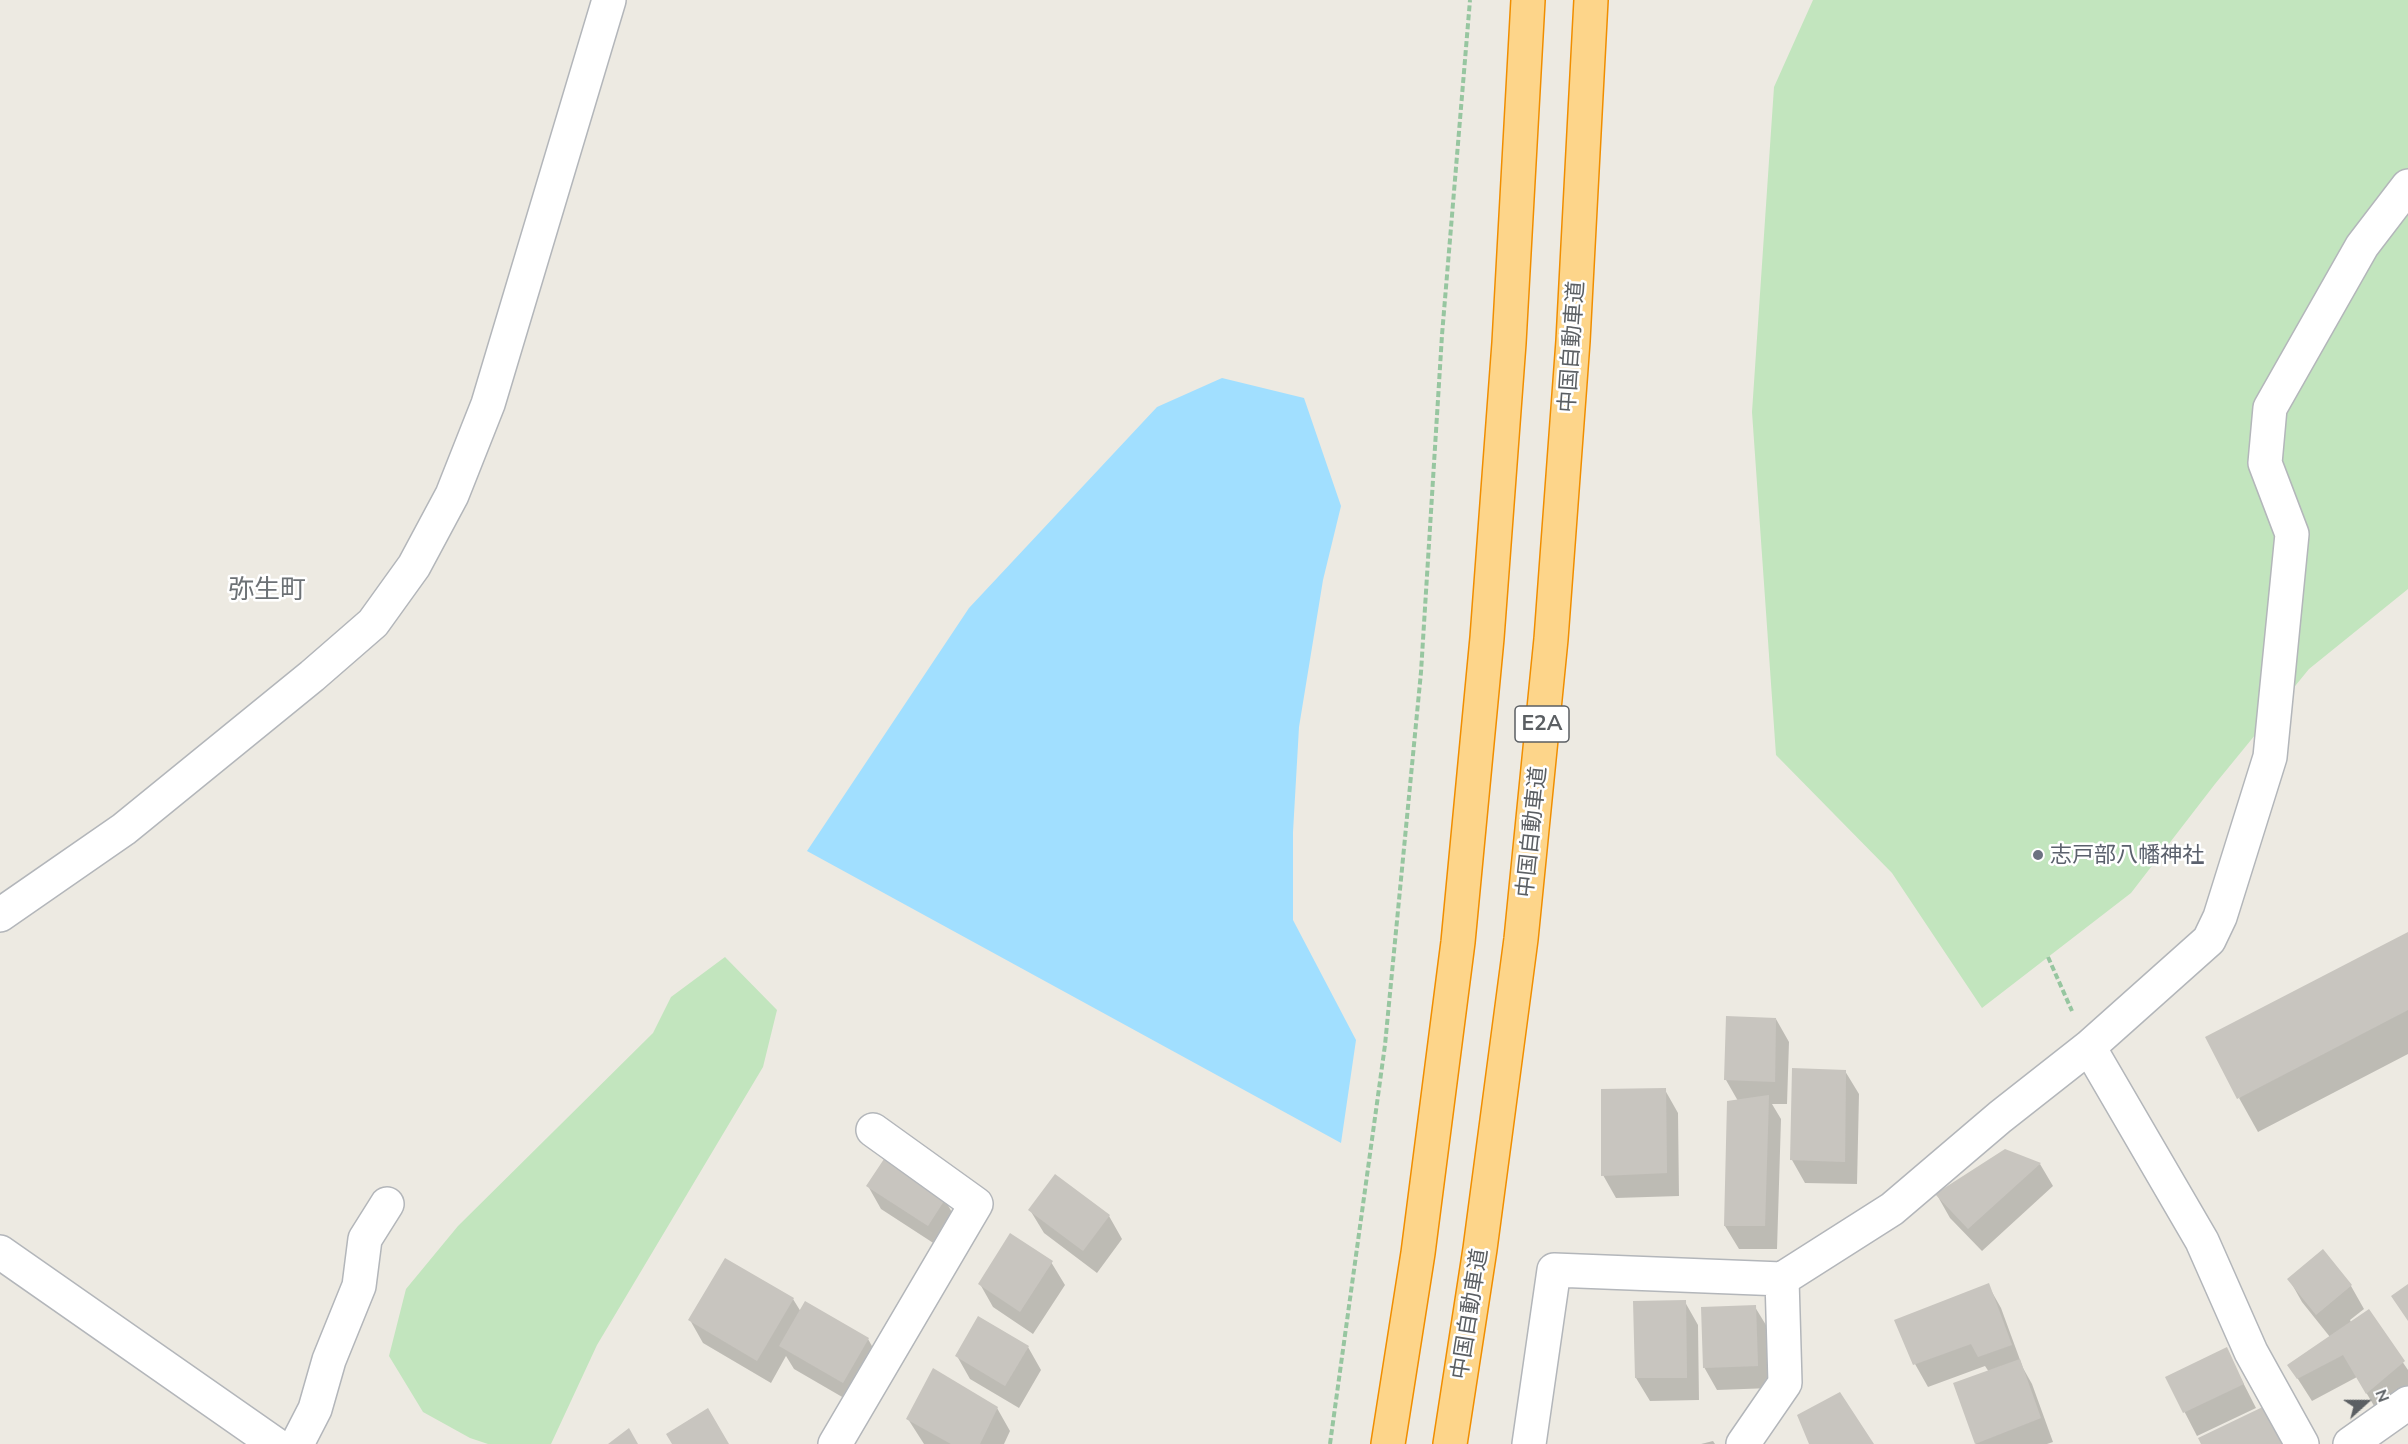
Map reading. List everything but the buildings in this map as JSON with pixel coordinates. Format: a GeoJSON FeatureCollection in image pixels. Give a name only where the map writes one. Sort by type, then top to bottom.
{"type":"FeatureCollection","features":[{"type":"Feature","properties":{"kind":"highway"},"geometry":{"type":"LineString","coordinates":[[1388,1444],[1418,1253],[1459,930],[1487,638],[1509,343],[1528,0]]}},
{"type":"Feature","properties":{"kind":"highway","name":"中国自動車道"},"geometry":{"type":"LineString","coordinates":[[1450,1444],[1482,1238],[1523,928],[1551,639],[1573,341],[1591,0]]}},
{"type":"Feature","properties":{"kind":"street"},"geometry":{"type":"LineString","coordinates":[[0,915],[124,829],[312,676],[373,623],[414,566],[452,495],[488,404],[609,0]]}},
{"type":"Feature","properties":{"kind":"street"},"geometry":{"type":"LineString","coordinates":[[1529,1444],[1554,1270],[1782,1279],[1892,1209],[2000,1117],[2089,1047],[2209,939],[2220,917],[2270,757],[2292,534],[2265,463],[2270,408],[2362,246],[2408,186]]}},
{"type":"Feature","properties":{"kind":"street"},"geometry":{"type":"LineString","coordinates":[[2089,1047],[2202,1241],[2251,1352],[2302,1444]]}},
{"type":"Feature","properties":{"kind":"street"},"geometry":{"type":"LineString","coordinates":[[835,1444],[976,1204],[873,1130]]}},
{"type":"Feature","properties":{"kind":"street"},"geometry":{"type":"LineString","coordinates":[[297,1444],[315,1409],[329,1360],[359,1286],[365,1239],[387,1204]]}},
{"type":"Feature","properties":{"kind":"street"},"geometry":{"type":"LineString","coordinates":[[0,1252],[276,1444]]}},
{"type":"Feature","properties":{"kind":"street"},"geometry":{"type":"LineString","coordinates":[[1743,1444],[1785,1383],[1782,1279]]}},
{"type":"Feature","properties":{"kind":"street"},"geometry":{"type":"LineString","coordinates":[[2350,1444],[2408,1403]]}},
{"type":"Feature","properties":{"kind":"path"},"geometry":{"type":"LineString","coordinates":[[1330,1444],[1385,1045],[1421,672],[1442,335],[1470,0]]}},
{"type":"Feature","properties":{"kind":"path"},"geometry":{"type":"LineString","coordinates":[[2048,957],[2089,1047]]}},
{"type":"Feature","properties":{"kind":"green space"},"geometry":{"type":"Polygon","coordinates":[[[1813,0],[2408,0],[2408,589],[2309,669],[2215,784],[2131,893],[1982,1008],[1892,873],[1776,755],[1752,412],[1774,87],[1813,0]]]}},
{"type":"Feature","properties":{"kind":"green space"},"geometry":{"type":"Polygon","coordinates":[[[725,957],[777,1010],[763,1067],[597,1345],[551,1444],[488,1444],[470,1438],[423,1412],[389,1356],[406,1289],[458,1226],[653,1033],[671,997],[725,957]]]}},
{"type":"Feature","properties":{"kind":"water"},"geometry":{"type":"Polygon","coordinates":[[[1222,378],[1304,398],[1341,506],[1323,580],[1299,727],[1293,832],[1293,920],[1356,1040],[1341,1143],[807,851],[969,608],[1157,407],[1222,378]]]}},
{"type":"Feature","properties":{"kind":"place","name":"志戸部八幡神社"},"geometry":{"type":"Point","coordinates":[2038,855]}},
{"type":"Feature","properties":{"kind":"district","name":"弥生町"},"geometry":{"type":"Point","coordinates":[267,590]}}]}
